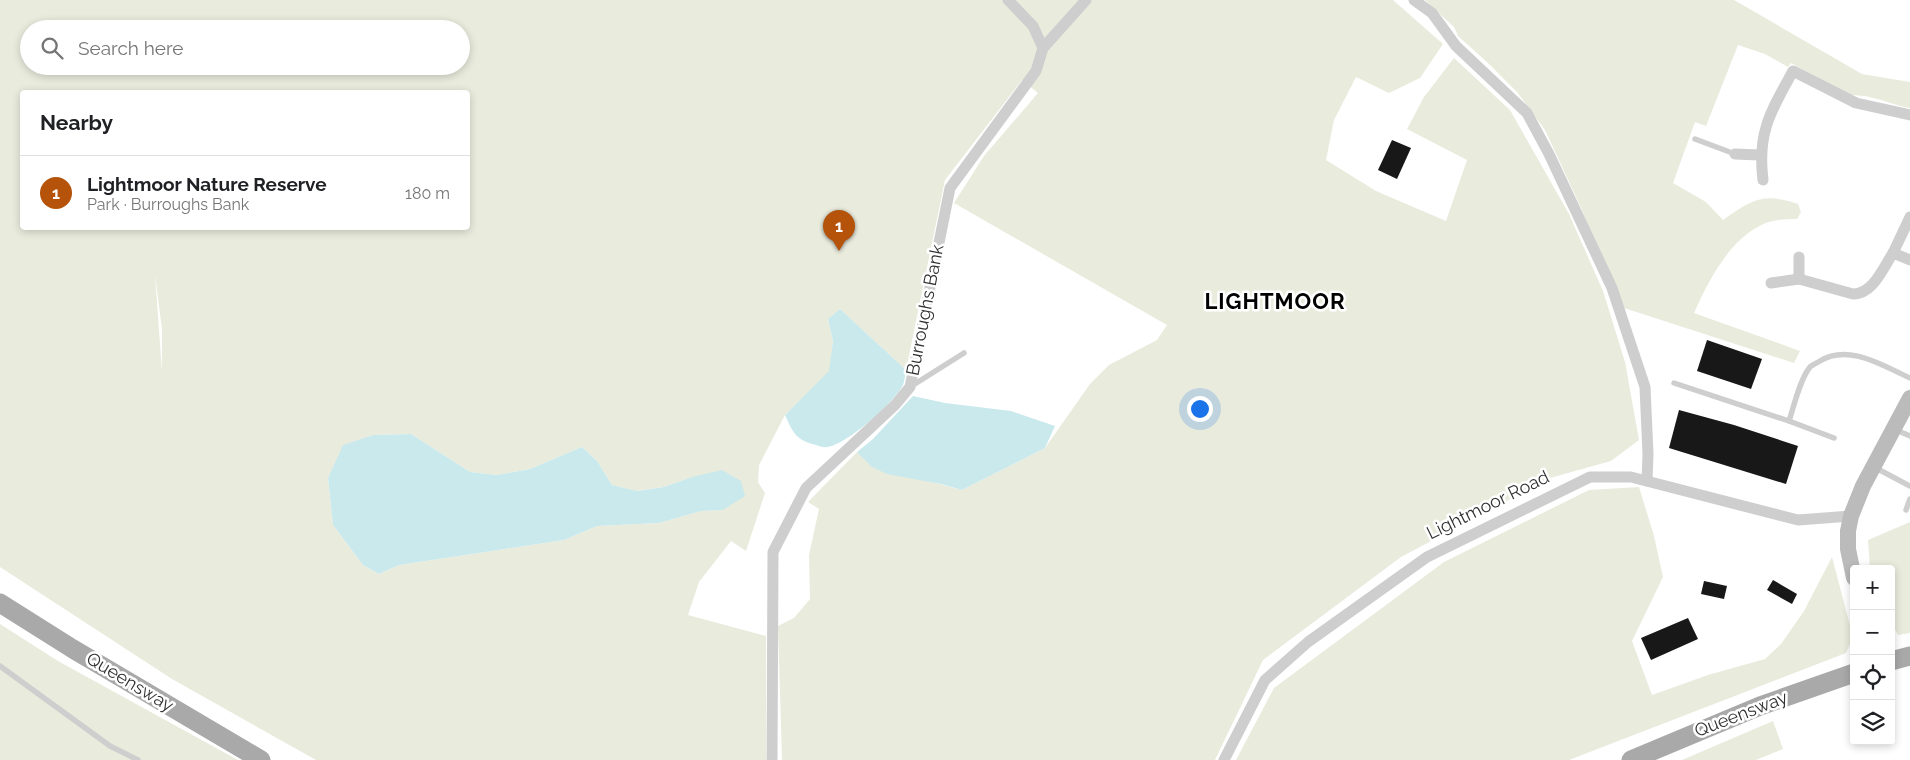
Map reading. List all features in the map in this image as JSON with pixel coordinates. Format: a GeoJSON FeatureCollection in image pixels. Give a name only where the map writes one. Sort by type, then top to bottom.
{"type":"FeatureCollection","features":[{"type":"Feature","properties":{"kind":"main road","name":"Queensway"},"geometry":{"type":"LineString","coordinates":[[0,603],[73,649],[261,760]]}},
{"type":"Feature","properties":{"kind":"main road"},"geometry":{"type":"LineString","coordinates":[[1895,660],[1910,656]]}},
{"type":"Feature","properties":{"kind":"main road","name":"Queensway"},"geometry":{"type":"LineString","coordinates":[[1631,760],[1760,706],[1850,674]]}},
{"type":"Feature","properties":{"kind":"street"},"geometry":{"type":"LineString","coordinates":[[1008,0],[1033,26],[1042,48],[1086,0]]}},
{"type":"Feature","properties":{"kind":"street"},"geometry":{"type":"LineString","coordinates":[[1414,0],[1432,14],[1456,46],[1527,113],[1549,154],[1612,288],[1646,387],[1647,481]]}},
{"type":"Feature","properties":{"kind":"street","name":"Burroughs Bank"},"geometry":{"type":"LineString","coordinates":[[772,760],[773,552],[806,488],[895,405],[910,387],[950,188],[1036,71],[1042,48]]}},
{"type":"Feature","properties":{"kind":"street"},"geometry":{"type":"LineString","coordinates":[[1763,180],[1760,155],[1769,115],[1793,71],[1856,103],[1910,115]]}},
{"type":"Feature","properties":{"kind":"street"},"geometry":{"type":"LineString","coordinates":[[1734,154],[1760,155]]}},
{"type":"Feature","properties":{"kind":"street"},"geometry":{"type":"LineString","coordinates":[[1771,283],[1799,278],[1853,294],[1866,291],[1875,282],[1910,217]]}},
{"type":"Feature","properties":{"kind":"street"},"geometry":{"type":"LineString","coordinates":[[1892,253],[1910,260]]}},
{"type":"Feature","properties":{"kind":"street"},"geometry":{"type":"LineString","coordinates":[[1799,257],[1799,278]]}},
{"type":"Feature","properties":{"kind":"street"},"geometry":{"type":"LineString","coordinates":[[1851,565],[1848,549],[1848,531],[1851,516],[1910,398]]}},
{"type":"Feature","properties":{"kind":"street","name":"Lightmoor Road"},"geometry":{"type":"LineString","coordinates":[[1224,760],[1265,680],[1308,642],[1426,557],[1590,477],[1631,477],[1798,520],[1851,516]]}},
{"type":"Feature","properties":{"kind":"lane"},"geometry":{"type":"LineString","coordinates":[[1695,139],[1734,154]]}},
{"type":"Feature","properties":{"kind":"lane"},"geometry":{"type":"LineString","coordinates":[[910,387],[964,354]]}},
{"type":"Feature","properties":{"kind":"lane"},"geometry":{"type":"LineString","coordinates":[[1789,421],[1810,367],[1829,355],[1843,354],[1862,357],[1910,378]]}},
{"type":"Feature","properties":{"kind":"lane"},"geometry":{"type":"LineString","coordinates":[[1674,384],[1789,421],[1834,438]]}},
{"type":"Feature","properties":{"kind":"lane"},"geometry":{"type":"LineString","coordinates":[[1894,429],[1910,436]]}},
{"type":"Feature","properties":{"kind":"lane"},"geometry":{"type":"LineString","coordinates":[[1874,468],[1910,486]]}},
{"type":"Feature","properties":{"kind":"lane"},"geometry":{"type":"LineString","coordinates":[[1906,510],[1910,499]]}},
{"type":"Feature","properties":{"kind":"lane"},"geometry":{"type":"LineString","coordinates":[[0,666],[110,746],[138,760]]}},
{"type":"Feature","properties":{"kind":"shaded area"},"geometry":{"type":"Polygon","coordinates":[[[0,0],[1393,0],[1443,44],[1420,78],[1389,93],[1356,77],[1334,120],[1326,160],[1376,191],[1446,221],[1467,160],[1407,129],[1424,97],[1454,58],[1510,110],[1569,214],[1603,291],[1625,362],[1639,440],[1611,461],[1550,478],[1401,557],[1263,660],[1215,760],[782,760],[778,626],[794,618],[810,599],[809,555],[819,509],[808,502],[857,452],[872,466],[962,490],[1045,448],[1090,384],[1109,365],[1157,340],[1167,325],[954,203],[984,156],[1038,93],[1022,80],[945,180],[906,370],[840,309],[828,319],[833,341],[830,371],[785,415],[759,465],[758,482],[765,493],[746,551],[731,541],[699,582],[688,615],[766,636],[766,760],[316,760],[172,679],[0,567],[0,0]],[[155,275],[162,372],[162,329],[155,275]],[[411,434],[373,435],[344,445],[328,478],[333,525],[363,565],[379,574],[399,565],[564,540],[597,526],[659,523],[701,511],[723,510],[692,477],[664,487],[636,491],[612,485],[597,461],[582,447],[530,469],[497,475],[470,472],[411,434]]]}},
{"type":"Feature","properties":{"kind":"shaded area"},"geometry":{"type":"Polygon","coordinates":[[[1425,0],[1734,0],[1862,74],[1910,82],[1910,108],[1872,98],[1849,95],[1791,63],[1788,67],[1765,54],[1738,45],[1706,126],[1695,122],[1673,183],[1706,202],[1723,220],[1750,203],[1767,199],[1786,200],[1798,204],[1801,212],[1797,219],[1778,220],[1763,224],[1749,232],[1737,243],[1716,270],[1694,313],[1800,351],[1794,363],[1621,307],[1582,210],[1545,130],[1517,92],[1458,36],[1454,27],[1425,0]]]}},
{"type":"Feature","properties":{"kind":"shaded area"},"geometry":{"type":"Polygon","coordinates":[[[1639,487],[1654,536],[1663,577],[1632,641],[1652,695],[1708,675],[1765,659],[1781,644],[1804,611],[1832,557],[1850,626],[1850,644],[1846,653],[1569,760],[1236,760],[1274,688],[1444,562],[1589,490],[1639,487]]]}},
{"type":"Feature","properties":{"kind":"shaded area"},"geometry":{"type":"Polygon","coordinates":[[[1910,522],[1910,633],[1898,635],[1895,629],[1895,565],[1870,565],[1868,540],[1910,522]]]}},
{"type":"Feature","properties":{"kind":"shaded area"},"geometry":{"type":"Polygon","coordinates":[[[0,624],[58,661],[238,760],[0,760],[0,624]]]}},
{"type":"Feature","properties":{"kind":"shaded area"},"geometry":{"type":"Polygon","coordinates":[[[1773,721],[1783,749],[1756,760],[1682,760],[1773,721]]]}},
{"type":"Feature","properties":{"kind":"water"},"geometry":{"type":"Polygon","coordinates":[[[840,309],[906,370],[903,385],[880,412],[846,439],[824,447],[804,441],[796,435],[785,415],[829,371],[833,341],[828,319],[840,309]]]}},
{"type":"Feature","properties":{"kind":"water"},"geometry":{"type":"Polygon","coordinates":[[[913,396],[945,403],[1011,411],[1055,426],[1045,448],[962,490],[887,474],[872,467],[857,452],[873,439],[913,396]]]}},
{"type":"Feature","properties":{"kind":"water"},"geometry":{"type":"Polygon","coordinates":[[[411,434],[470,472],[497,475],[530,469],[582,447],[597,461],[612,485],[637,491],[664,487],[692,477],[722,470],[741,481],[745,496],[723,510],[701,511],[659,523],[597,526],[564,540],[399,565],[379,574],[363,565],[333,525],[328,478],[343,445],[373,435],[411,434]]]}},
{"type":"Feature","properties":{"kind":"building"},"geometry":{"type":"Polygon","coordinates":[[[1392,140],[1411,148],[1397,179],[1378,170],[1392,140]]]}},
{"type":"Feature","properties":{"kind":"building"},"geometry":{"type":"Polygon","coordinates":[[[1707,340],[1762,359],[1751,389],[1697,371],[1707,340]]]}},
{"type":"Feature","properties":{"kind":"building"},"geometry":{"type":"Polygon","coordinates":[[[1679,410],[1734,425],[1798,446],[1786,484],[1669,448],[1679,410]]]}},
{"type":"Feature","properties":{"kind":"building"},"geometry":{"type":"Polygon","coordinates":[[[1773,580],[1797,594],[1792,604],[1767,590],[1773,580]]]}},
{"type":"Feature","properties":{"kind":"building"},"geometry":{"type":"Polygon","coordinates":[[[1704,581],[1727,586],[1724,599],[1701,594],[1704,581]]]}},
{"type":"Feature","properties":{"kind":"building"},"geometry":{"type":"Polygon","coordinates":[[[1688,618],[1698,639],[1651,660],[1641,638],[1688,618]]]}},
{"type":"Feature","properties":{"kind":"place","name":"Lightmoor Nature Reserve"},"geometry":{"type":"Point","coordinates":[839,251]}},
{"type":"Feature","properties":{"kind":"district","name":"LIGHTMOOR"},"geometry":{"type":"Point","coordinates":[1275,301]}}]}
